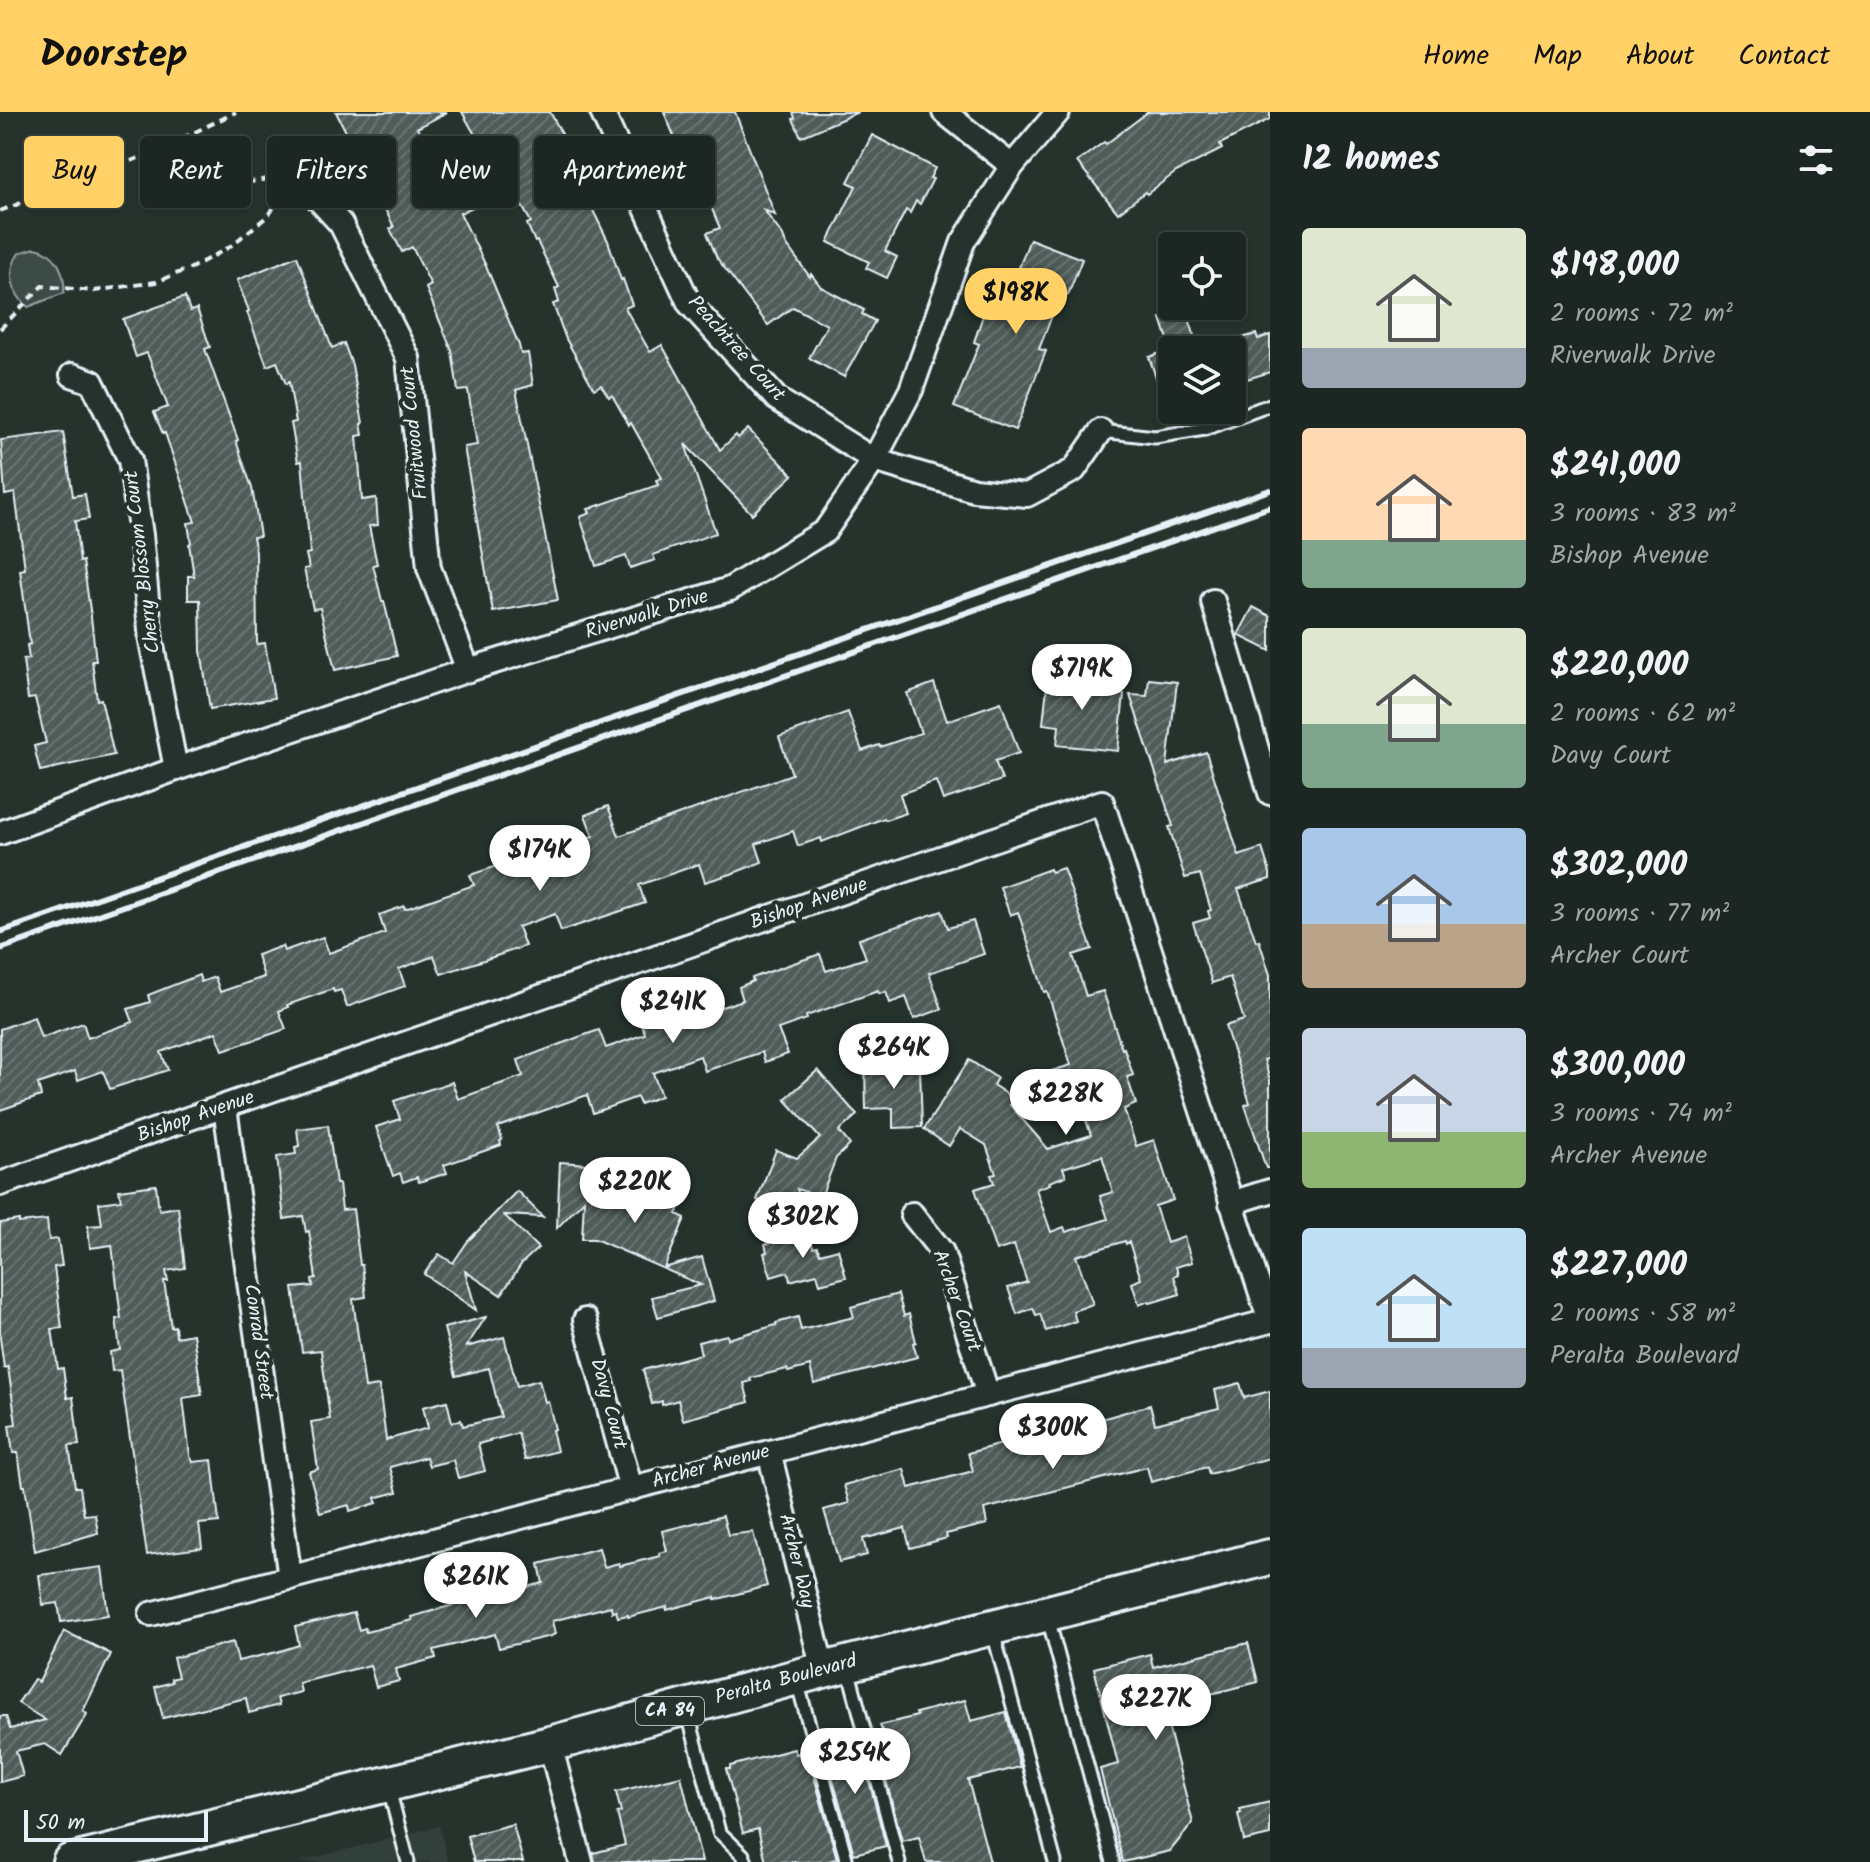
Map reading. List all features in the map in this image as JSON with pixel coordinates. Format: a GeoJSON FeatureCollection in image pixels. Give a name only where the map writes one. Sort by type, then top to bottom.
{"type":"FeatureCollection","features":[{"type":"Feature","properties":{"kind":"main road","name":"Peralta Boulevard"},"geometry":{"type":"LineString","coordinates":[[70,1862],[105,1858],[550,1744],[822,1670],[1270,1557]]}},
{"type":"Feature","properties":{"kind":"street","name":"Peachtree Court"},"geometry":{"type":"LineString","coordinates":[[602,112],[689,303],[777,399],[874,460],[974,490],[1027,495],[1074,470],[1101,431]]}},
{"type":"Feature","properties":{"kind":"street"},"geometry":{"type":"LineString","coordinates":[[944,112],[1012,166]]}},
{"type":"Feature","properties":{"kind":"street","name":"Riverwalk Drive"},"geometry":{"type":"LineString","coordinates":[[0,833],[176,769],[468,670],[730,589],[825,531],[874,460],[911,390],[963,242],[1012,166],[1058,112]]}},
{"type":"Feature","properties":{"kind":"street","name":"Fruitwood Court"},"geometry":{"type":"LineString","coordinates":[[326,208],[341,224],[408,358],[429,568],[468,670]]}},
{"type":"Feature","properties":{"kind":"street","name":"Cherry Blossom Court"},"geometry":{"type":"LineString","coordinates":[[72,375],[92,382],[130,460],[151,641],[176,769]]}},
{"type":"Feature","properties":{"kind":"street"},"geometry":{"type":"LineString","coordinates":[[1213,601],[1270,793]]}},
{"type":"Feature","properties":{"kind":"street","name":"Bishop Avenue"},"geometry":{"type":"LineString","coordinates":[[0,1184],[1102,802],[1270,1321]]}},
{"type":"Feature","properties":{"kind":"street","name":"Conrad Street"},"geometry":{"type":"LineString","coordinates":[[225,1107],[290,1578]]}},
{"type":"Feature","properties":{"kind":"street"},"geometry":{"type":"LineString","coordinates":[[1231,1203],[1270,1191]]}},
{"type":"Feature","properties":{"kind":"street","name":"Archer Court"},"geometry":{"type":"LineString","coordinates":[[912,1214],[942,1252],[988,1395]]}},
{"type":"Feature","properties":{"kind":"street","name":"Davy Court"},"geometry":{"type":"LineString","coordinates":[[585,1320],[631,1489]]}},
{"type":"Feature","properties":{"kind":"street","name":"Archer Avenue"},"geometry":{"type":"LineString","coordinates":[[151,1614],[1270,1321]]}},
{"type":"Feature","properties":{"kind":"street","name":"Archer Way"},"geometry":{"type":"LineString","coordinates":[[769,1452],[822,1670]]}},
{"type":"Feature","properties":{"kind":"street"},"geometry":{"type":"LineString","coordinates":[[550,1744],[581,1862]]}},
{"type":"Feature","properties":{"kind":"lane"},"geometry":{"type":"LineString","coordinates":[[1101,431],[1155,437],[1205,429],[1270,405]]}},
{"type":"Feature","properties":{"kind":"lane"},"geometry":{"type":"LineString","coordinates":[[1046,1613],[1113,1862]]}},
{"type":"Feature","properties":{"kind":"lane"},"geometry":{"type":"LineString","coordinates":[[992,1627],[1055,1862]]}},
{"type":"Feature","properties":{"kind":"lane"},"geometry":{"type":"LineString","coordinates":[[822,1670],[847,1862]]}},
{"type":"Feature","properties":{"kind":"lane"},"geometry":{"type":"LineString","coordinates":[[822,1670],[899,1862]]}},
{"type":"Feature","properties":{"kind":"lane"},"geometry":{"type":"LineString","coordinates":[[686,1707],[719,1832],[743,1855],[746,1862]]}},
{"type":"Feature","properties":{"kind":"lane"},"geometry":{"type":"LineString","coordinates":[[387,1784],[408,1862]]}},
{"type":"Feature","properties":{"kind":"path"},"geometry":{"type":"LineString","coordinates":[[187,136],[236,112]]}},
{"type":"Feature","properties":{"kind":"path"},"geometry":{"type":"LineString","coordinates":[[0,211],[140,158]]}},
{"type":"Feature","properties":{"kind":"path"},"geometry":{"type":"LineString","coordinates":[[0,329],[42,286],[94,291],[156,282],[228,248],[273,208]]}},
{"type":"Feature","properties":{"kind":"shaded area"},"geometry":{"type":"Polygon","coordinates":[[[35,248],[49,253],[58,264],[64,293],[28,307],[18,296],[12,275],[19,253],[35,248]]]}},
{"type":"Feature","properties":{"kind":"shaded area"},"geometry":{"type":"Polygon","coordinates":[[[439,1826],[448,1862],[298,1862],[439,1826]]]}},
{"type":"Feature","properties":{"kind":"building"},"geometry":{"type":"Polygon","coordinates":[[[336,112],[447,112],[417,128],[421,136],[412,136],[412,208],[470,208],[460,213],[486,266],[521,354],[528,353],[533,385],[516,390],[558,600],[493,612],[464,447],[477,445],[468,390],[458,391],[452,351],[426,288],[431,285],[412,247],[402,252],[390,229],[394,227],[384,208],[396,208],[396,136],[348,136],[336,112]]]}},
{"type":"Feature","properties":{"kind":"building"},"geometry":{"type":"Polygon","coordinates":[[[462,112],[550,112],[563,136],[534,136],[534,208],[592,208],[632,305],[625,308],[650,352],[662,345],[720,450],[748,429],[793,475],[752,514],[685,444],[716,533],[653,555],[655,560],[630,568],[626,556],[596,566],[580,517],[590,513],[588,509],[658,485],[656,480],[662,478],[612,395],[609,397],[601,385],[594,389],[566,339],[553,304],[559,302],[555,289],[559,287],[527,224],[531,222],[518,199],[518,136],[476,136],[462,112]]]}},
{"type":"Feature","properties":{"kind":"building"},"geometry":{"type":"Polygon","coordinates":[[[664,112],[735,112],[775,215],[764,210],[786,244],[821,287],[864,310],[862,314],[875,321],[844,377],[809,358],[827,325],[793,307],[768,325],[717,258],[707,233],[720,228],[712,208],[715,208],[715,136],[674,136],[664,112]]]}},
{"type":"Feature","properties":{"kind":"building"},"geometry":{"type":"Polygon","coordinates":[[[793,112],[858,112],[801,137],[793,112]]]}},
{"type":"Feature","properties":{"kind":"building"},"geometry":{"type":"Polygon","coordinates":[[[1148,112],[1270,112],[1270,119],[1220,144],[1222,149],[1176,172],[1118,213],[1077,162],[1148,112]]]}},
{"type":"Feature","properties":{"kind":"building"},"geometry":{"type":"Polygon","coordinates":[[[872,135],[935,168],[920,204],[916,201],[910,213],[906,210],[885,251],[897,257],[887,278],[866,268],[869,262],[828,242],[856,186],[848,182],[872,135]]]}},
{"type":"Feature","properties":{"kind":"building"},"geometry":{"type":"Polygon","coordinates":[[[1030,239],[1082,259],[1068,295],[1064,294],[1060,304],[1057,303],[1039,349],[1046,351],[1015,430],[954,407],[979,344],[974,342],[991,292],[1007,299],[1030,239]]]}},
{"type":"Feature","properties":{"kind":"building"},"geometry":{"type":"Polygon","coordinates":[[[297,256],[332,348],[344,343],[352,365],[363,423],[363,435],[357,436],[362,500],[376,498],[378,525],[369,526],[377,564],[373,565],[397,656],[335,670],[320,608],[313,609],[304,569],[309,568],[306,554],[310,553],[302,461],[298,462],[291,423],[296,422],[289,382],[286,384],[277,362],[267,366],[237,280],[297,256]]]}},
{"type":"Feature","properties":{"kind":"building"},"geometry":{"type":"Polygon","coordinates":[[[185,297],[190,311],[197,309],[210,347],[205,349],[252,488],[260,536],[253,537],[256,552],[257,644],[265,643],[274,698],[210,709],[201,651],[200,600],[188,600],[188,576],[194,576],[188,523],[195,522],[165,433],[154,412],[168,407],[147,353],[136,357],[123,319],[185,297]]]}},
{"type":"Feature","properties":{"kind":"building"},"geometry":{"type":"Polygon","coordinates":[[[1162,320],[1189,320],[1194,336],[1167,336],[1162,320]]]}},
{"type":"Feature","properties":{"kind":"building"},"geometry":{"type":"Polygon","coordinates":[[[1256,334],[1258,339],[1270,335],[1270,372],[1247,379],[1246,337],[1256,334]]]}},
{"type":"Feature","properties":{"kind":"building"},"geometry":{"type":"Polygon","coordinates":[[[1158,354],[1158,383],[1149,357],[1158,354]]]}},
{"type":"Feature","properties":{"kind":"building"},"geometry":{"type":"Polygon","coordinates":[[[63,432],[73,496],[85,494],[89,519],[75,521],[91,617],[97,700],[101,699],[114,755],[40,771],[34,746],[46,743],[35,698],[28,699],[23,660],[29,659],[27,645],[30,644],[20,570],[25,569],[15,493],[5,495],[1,440],[63,432]]]}},
{"type":"Feature","properties":{"kind":"building"},"geometry":{"type":"Polygon","coordinates":[[[1253,607],[1270,616],[1270,651],[1238,635],[1253,607]]]}},
{"type":"Feature","properties":{"kind":"building"},"geometry":{"type":"Polygon","coordinates":[[[1049,668],[1083,672],[1081,689],[1124,694],[1118,751],[1057,745],[1059,726],[1043,724],[1049,668]]]}},
{"type":"Feature","properties":{"kind":"building"},"geometry":{"type":"Polygon","coordinates":[[[1149,679],[1177,682],[1167,765],[1206,752],[1239,856],[1262,848],[1270,873],[1270,879],[1238,889],[1270,975],[1270,1058],[1264,1060],[1270,1080],[1270,1168],[1266,1168],[1245,1105],[1250,1103],[1225,1026],[1244,1020],[1230,977],[1212,983],[1193,923],[1210,918],[1208,911],[1211,910],[1200,874],[1185,878],[1169,827],[1173,826],[1130,695],[1147,696],[1149,679]]]}},
{"type":"Feature","properties":{"kind":"building"},"geometry":{"type":"Polygon","coordinates":[[[934,683],[947,721],[1001,702],[1019,753],[995,761],[1002,780],[943,800],[936,781],[900,794],[906,813],[884,818],[822,842],[821,838],[798,846],[793,831],[756,844],[762,862],[731,874],[705,882],[699,864],[639,885],[645,903],[561,931],[555,914],[518,927],[525,946],[441,974],[434,956],[399,969],[405,986],[347,1007],[341,990],[334,992],[333,989],[287,1005],[279,1011],[286,1029],[223,1050],[216,1032],[161,1052],[168,1070],[110,1089],[103,1071],[78,1080],[75,1071],[38,1084],[41,1096],[0,1110],[0,1029],[34,1017],[41,1038],[83,1023],[88,1038],[133,1022],[128,1009],[150,1002],[148,995],[199,975],[201,982],[215,977],[220,992],[264,977],[257,955],[282,946],[284,951],[323,937],[329,953],[385,933],[379,915],[474,885],[470,875],[593,836],[585,815],[608,806],[619,836],[792,774],[779,737],[848,712],[862,751],[921,733],[907,693],[934,683]]]}},
{"type":"Feature","properties":{"kind":"building"},"geometry":{"type":"Polygon","coordinates":[[[1063,868],[1092,949],[1073,955],[1086,996],[1103,991],[1133,1075],[1127,1077],[1136,1104],[1124,1109],[1136,1146],[1154,1140],[1173,1200],[1155,1206],[1167,1243],[1184,1237],[1192,1262],[1176,1267],[1178,1274],[1174,1276],[1180,1294],[1139,1305],[1132,1283],[1141,1279],[1129,1242],[1076,1256],[1093,1304],[1073,1311],[1076,1321],[1046,1331],[1040,1314],[1036,1315],[1033,1308],[1017,1314],[1008,1288],[1027,1282],[1014,1245],[996,1251],[975,1189],[994,1183],[991,1175],[996,1174],[986,1145],[960,1129],[949,1146],[924,1129],[969,1060],[997,1078],[993,1085],[1019,1102],[1010,1105],[1048,1149],[1091,1135],[1074,1084],[1046,1093],[1042,1074],[1071,1065],[1018,912],[1010,915],[1000,887],[1050,869],[1051,872],[1063,868]],[[1102,1156],[1063,1168],[1066,1176],[1036,1189],[1051,1232],[1064,1227],[1066,1232],[1108,1219],[1100,1196],[1113,1192],[1102,1156]]]}},
{"type":"Feature","properties":{"kind":"building"},"geometry":{"type":"Polygon","coordinates":[[[942,911],[948,928],[973,921],[984,954],[929,973],[942,1009],[914,1019],[906,997],[890,1003],[886,992],[879,994],[878,991],[778,1029],[788,1054],[765,1062],[762,1052],[705,1071],[700,1056],[653,1073],[661,1096],[640,1104],[637,1097],[593,1113],[587,1095],[498,1127],[501,1145],[444,1165],[447,1173],[419,1182],[417,1177],[403,1182],[400,1173],[393,1176],[376,1127],[400,1119],[394,1101],[452,1082],[458,1099],[523,1076],[518,1060],[599,1030],[606,1048],[645,1034],[639,1016],[697,996],[703,1013],[743,1000],[739,987],[753,981],[752,978],[820,954],[826,971],[866,958],[859,939],[942,911]]]}},
{"type":"Feature","properties":{"kind":"building"},"geometry":{"type":"Polygon","coordinates":[[[867,1056],[894,1056],[894,1069],[920,1068],[922,1127],[893,1128],[893,1108],[866,1109],[867,1056]]]}},
{"type":"Feature","properties":{"kind":"building"},"geometry":{"type":"Polygon","coordinates":[[[818,1070],[857,1115],[839,1131],[850,1145],[836,1158],[821,1197],[797,1189],[805,1219],[757,1200],[776,1150],[797,1158],[820,1138],[785,1099],[818,1070]]]}},
{"type":"Feature","properties":{"kind":"building"},"geometry":{"type":"Polygon","coordinates":[[[328,1125],[342,1210],[353,1209],[362,1265],[366,1297],[353,1299],[365,1388],[379,1386],[386,1440],[428,1428],[423,1407],[447,1401],[452,1422],[461,1420],[463,1426],[501,1417],[489,1368],[456,1376],[444,1328],[486,1317],[466,1347],[504,1337],[517,1386],[539,1380],[545,1402],[548,1401],[557,1451],[525,1460],[518,1433],[478,1444],[485,1471],[458,1478],[453,1460],[429,1466],[426,1457],[390,1467],[397,1492],[375,1498],[377,1503],[350,1511],[349,1505],[320,1513],[309,1472],[318,1469],[311,1422],[330,1419],[321,1350],[302,1352],[293,1288],[313,1286],[312,1279],[316,1278],[309,1231],[306,1232],[303,1216],[284,1219],[277,1157],[296,1154],[295,1147],[299,1146],[297,1129],[328,1125]]]}},
{"type":"Feature","properties":{"kind":"building"},"geometry":{"type":"Polygon","coordinates":[[[560,1162],[587,1164],[586,1181],[627,1183],[634,1167],[684,1188],[677,1214],[685,1218],[664,1268],[702,1257],[714,1301],[658,1317],[652,1297],[701,1285],[595,1239],[582,1239],[584,1200],[557,1228],[560,1162]]]}},
{"type":"Feature","properties":{"kind":"building"},"geometry":{"type":"Polygon","coordinates":[[[156,1185],[159,1210],[178,1207],[185,1268],[166,1271],[168,1281],[164,1281],[171,1327],[175,1326],[176,1337],[193,1334],[202,1395],[183,1398],[190,1456],[193,1462],[212,1460],[219,1522],[199,1524],[202,1548],[147,1555],[120,1370],[112,1371],[110,1352],[120,1350],[116,1319],[121,1318],[112,1245],[90,1248],[88,1226],[102,1225],[99,1203],[121,1200],[119,1190],[156,1185]]]}},
{"type":"Feature","properties":{"kind":"building"},"geometry":{"type":"Polygon","coordinates":[[[517,1191],[543,1217],[504,1215],[538,1248],[522,1263],[501,1295],[465,1271],[476,1310],[424,1274],[439,1254],[453,1263],[468,1241],[517,1191]]]}},
{"type":"Feature","properties":{"kind":"building"},"geometry":{"type":"Polygon","coordinates":[[[19,1220],[19,1223],[47,1220],[49,1240],[58,1239],[62,1266],[54,1267],[62,1328],[52,1329],[58,1369],[63,1368],[67,1398],[73,1397],[79,1445],[69,1446],[75,1487],[80,1487],[84,1515],[95,1514],[98,1533],[35,1551],[18,1453],[13,1453],[9,1425],[16,1424],[8,1367],[4,1368],[0,1338],[0,1223],[19,1220]]]}},
{"type":"Feature","properties":{"kind":"building"},"geometry":{"type":"Polygon","coordinates":[[[809,1232],[813,1248],[817,1247],[820,1254],[838,1249],[846,1277],[820,1284],[817,1274],[790,1281],[788,1272],[771,1277],[764,1253],[767,1252],[765,1244],[809,1232]]]}},
{"type":"Feature","properties":{"kind":"building"},"geometry":{"type":"Polygon","coordinates":[[[898,1294],[904,1316],[909,1314],[917,1357],[814,1384],[810,1366],[750,1378],[751,1381],[744,1383],[749,1402],[683,1420],[678,1400],[662,1405],[662,1401],[652,1404],[643,1370],[701,1354],[698,1342],[727,1335],[728,1339],[798,1317],[801,1330],[854,1317],[851,1307],[898,1294]]]}},
{"type":"Feature","properties":{"kind":"building"},"geometry":{"type":"Polygon","coordinates":[[[1240,1383],[1244,1398],[1270,1391],[1270,1458],[1209,1474],[1207,1467],[1151,1482],[1147,1467],[984,1509],[987,1524],[946,1534],[947,1538],[910,1548],[905,1528],[863,1539],[867,1555],[839,1562],[824,1510],[849,1503],[844,1485],[904,1469],[909,1488],[917,1486],[973,1471],[968,1453],[994,1446],[1028,1438],[1032,1456],[1095,1440],[1091,1422],[1150,1405],[1155,1424],[1219,1408],[1215,1390],[1240,1383]]]}},
{"type":"Feature","properties":{"kind":"building"},"geometry":{"type":"Polygon","coordinates":[[[723,1516],[728,1535],[753,1532],[767,1586],[628,1617],[618,1617],[611,1606],[552,1621],[555,1634],[551,1636],[499,1648],[495,1634],[434,1650],[436,1658],[396,1669],[399,1681],[376,1687],[370,1665],[299,1683],[301,1692],[277,1698],[279,1705],[249,1713],[246,1698],[163,1718],[155,1687],[178,1677],[173,1658],[233,1642],[238,1661],[277,1652],[299,1645],[295,1627],[354,1613],[359,1630],[365,1628],[366,1632],[464,1602],[459,1584],[480,1579],[484,1598],[543,1583],[539,1564],[599,1548],[604,1567],[660,1556],[659,1553],[667,1551],[662,1531],[723,1516]]]}},
{"type":"Feature","properties":{"kind":"building"},"geometry":{"type":"Polygon","coordinates":[[[102,1567],[108,1615],[61,1622],[58,1603],[43,1605],[39,1575],[102,1567]]]}},
{"type":"Feature","properties":{"kind":"building"},"geometry":{"type":"Polygon","coordinates":[[[64,1631],[111,1654],[83,1711],[87,1714],[62,1755],[45,1744],[16,1751],[23,1776],[0,1782],[0,1716],[6,1716],[10,1729],[45,1720],[18,1703],[34,1679],[39,1682],[64,1631]]]}},
{"type":"Feature","properties":{"kind":"building"},"geometry":{"type":"Polygon","coordinates":[[[1248,1643],[1258,1682],[1163,1706],[1193,1823],[1170,1851],[1123,1862],[1100,1769],[1118,1764],[1094,1668],[1150,1654],[1153,1667],[1248,1643]]]}},
{"type":"Feature","properties":{"kind":"building"},"geometry":{"type":"Polygon","coordinates":[[[965,1700],[971,1721],[1006,1712],[1020,1767],[968,1780],[990,1862],[926,1862],[919,1837],[902,1841],[874,1734],[882,1731],[880,1725],[965,1700]]]}},
{"type":"Feature","properties":{"kind":"building"},"geometry":{"type":"Polygon","coordinates":[[[858,1738],[886,1846],[854,1854],[824,1747],[858,1738]]]}},
{"type":"Feature","properties":{"kind":"building"},"geometry":{"type":"Polygon","coordinates":[[[794,1749],[796,1754],[807,1751],[837,1859],[824,1862],[766,1862],[758,1829],[743,1833],[726,1769],[794,1749]]]}},
{"type":"Feature","properties":{"kind":"building"},"geometry":{"type":"Polygon","coordinates":[[[681,1776],[702,1862],[595,1862],[593,1853],[625,1845],[617,1813],[621,1812],[616,1792],[681,1776]]]}},
{"type":"Feature","properties":{"kind":"building"},"geometry":{"type":"Polygon","coordinates":[[[1270,1802],[1270,1835],[1244,1841],[1238,1814],[1241,1813],[1240,1809],[1270,1802]]]}},
{"type":"Feature","properties":{"kind":"building"},"geometry":{"type":"Polygon","coordinates":[[[513,1824],[523,1862],[474,1862],[467,1836],[513,1824]]]}},
{"type":"Feature","properties":{"kind":"railway"},"geometry":{"type":"LineString","coordinates":[[0,932],[1270,490]]}},
{"type":"Feature","properties":{"kind":"railway"},"geometry":{"type":"LineString","coordinates":[[0,949],[1270,507]]}}]}
